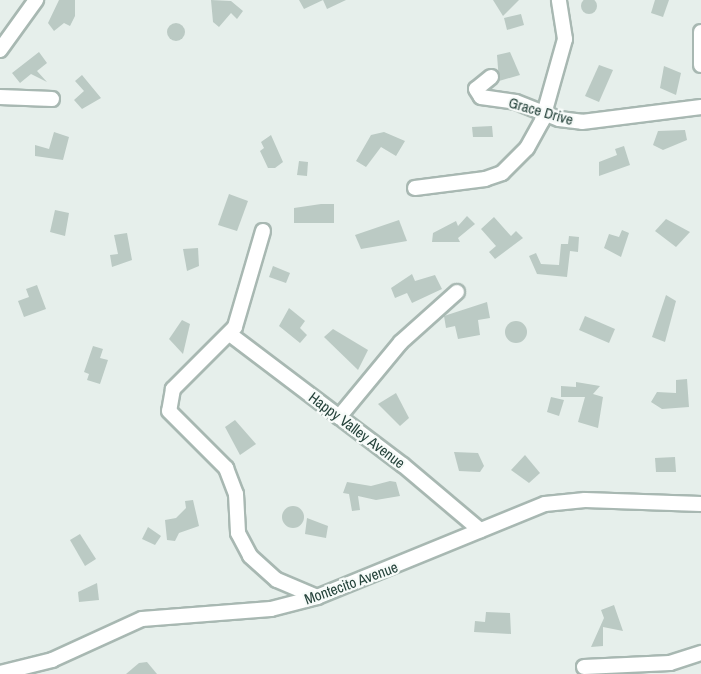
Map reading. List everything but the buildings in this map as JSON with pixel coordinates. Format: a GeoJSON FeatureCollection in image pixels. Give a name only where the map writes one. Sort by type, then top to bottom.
{"type":"FeatureCollection","features":[{"type":"Feature","properties":{"kind":"street"},"geometry":{"type":"LineString","coordinates":[[0,50],[36,0]]}},
{"type":"Feature","properties":{"kind":"street"},"geometry":{"type":"LineString","coordinates":[[415,188],[474,182],[501,173],[527,148],[544,115],[565,39],[559,0]]}},
{"type":"Feature","properties":{"kind":"street"},"geometry":{"type":"LineString","coordinates":[[701,32],[701,65]]}},
{"type":"Feature","properties":{"kind":"street","name":"Grace Drive"},"geometry":{"type":"LineString","coordinates":[[491,77],[476,89],[482,97],[516,102],[544,115],[582,123],[701,107]]}},
{"type":"Feature","properties":{"kind":"street"},"geometry":{"type":"LineString","coordinates":[[0,97],[52,99]]}},
{"type":"Feature","properties":{"kind":"street"},"geometry":{"type":"LineString","coordinates":[[264,231],[256,269],[231,334],[173,389],[169,411],[226,468],[236,494],[238,533],[250,556],[277,580],[317,597]]}},
{"type":"Feature","properties":{"kind":"street"},"geometry":{"type":"LineString","coordinates":[[339,417],[401,342],[457,292]]}},
{"type":"Feature","properties":{"kind":"street","name":"Happy Valley Avenue"},"geometry":{"type":"LineString","coordinates":[[231,334],[480,530]]}},
{"type":"Feature","properties":{"kind":"street","name":"Montecito Avenue"},"geometry":{"type":"LineString","coordinates":[[0,673],[52,660],[142,619],[272,609],[317,597],[480,530],[557,502],[701,504]]}},
{"type":"Feature","properties":{"kind":"street"},"geometry":{"type":"LineString","coordinates":[[584,667],[670,663],[701,653]]}}]}
